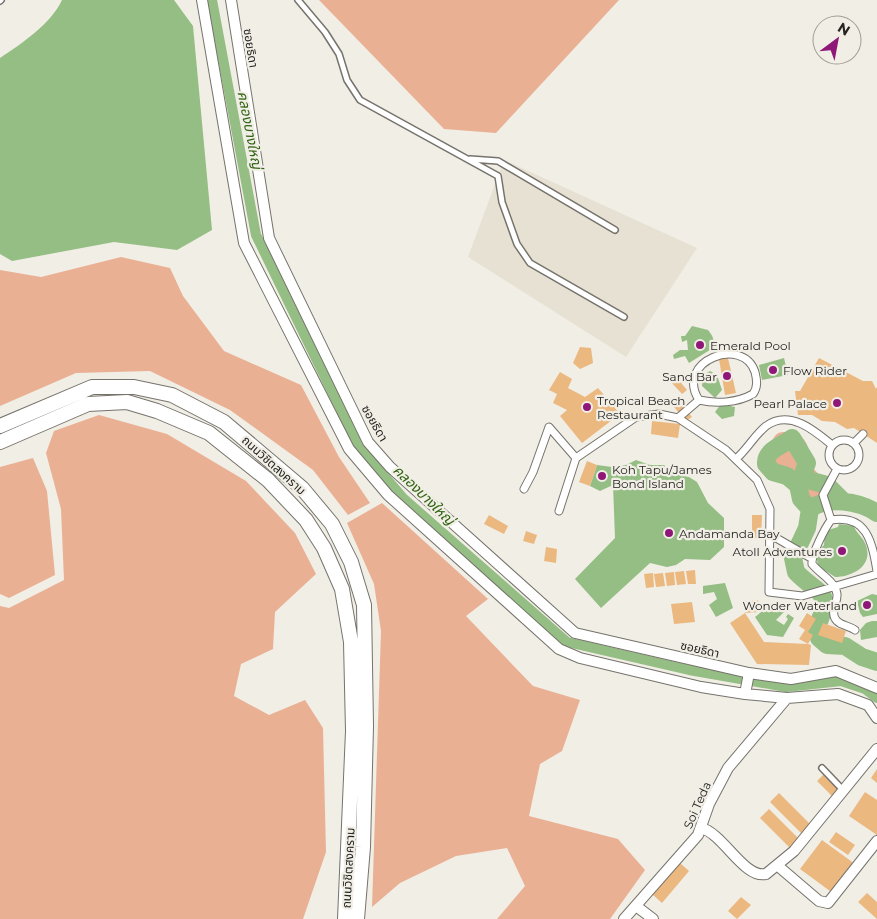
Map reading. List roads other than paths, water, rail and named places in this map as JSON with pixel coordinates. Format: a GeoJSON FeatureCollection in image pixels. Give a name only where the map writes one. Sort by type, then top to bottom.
{"type":"FeatureCollection","features":[{"type":"Feature","properties":{"kind":"main road","name":"ถนนวิชิตสงคราม"},"geometry":{"type":"LineString","coordinates":[[0,426],[92,387],[134,387],[172,395],[231,428],[302,488],[332,524],[351,562],[364,605],[366,726],[363,847],[357,919]]}},
{"type":"Feature","properties":{"kind":"main road","name":"ถนนวิชิตสงคราม"},"geometry":{"type":"LineString","coordinates":[[0,442],[88,404],[127,402],[157,411],[209,433],[268,480],[306,520],[324,548],[342,589],[351,642],[353,731],[345,919]]}},
{"type":"Feature","properties":{"kind":"street"},"geometry":{"type":"LineString","coordinates":[[202,0],[244,243],[349,449],[388,495],[559,649],[580,658],[701,687],[787,698],[838,694],[868,705],[877,718]]}},
{"type":"Feature","properties":{"kind":"street","name":"ซอยธิดา"},"geometry":{"type":"LineString","coordinates":[[231,0],[269,238],[368,442],[390,467],[575,633],[750,673],[791,679],[836,671],[877,688]]}},
{"type":"Feature","properties":{"kind":"street"},"geometry":{"type":"LineString","coordinates":[[730,354],[742,356],[749,360],[756,374],[757,385],[753,394],[721,402],[711,403],[699,400],[692,384],[694,373],[700,366],[720,356],[730,354]]}},
{"type":"Feature","properties":{"kind":"street"},"geometry":{"type":"LineString","coordinates":[[678,418],[699,400]]}},
{"type":"Feature","properties":{"kind":"street"},"geometry":{"type":"LineString","coordinates":[[559,511],[576,458],[636,417],[659,414],[678,418],[737,458],[757,480],[770,509],[769,592],[802,596],[832,588],[877,572],[869,540],[860,525],[851,519],[830,518]]}},
{"type":"Feature","properties":{"kind":"street"},"geometry":{"type":"LineString","coordinates":[[737,458],[765,427],[775,421],[794,420],[832,445]]}},
{"type":"Feature","properties":{"kind":"street"},"geometry":{"type":"LineString","coordinates":[[524,489],[533,472],[549,427],[576,458]]}},
{"type":"Feature","properties":{"kind":"street"},"geometry":{"type":"LineString","coordinates":[[854,443],[863,434]]}},
{"type":"Feature","properties":{"kind":"street"},"geometry":{"type":"LineString","coordinates":[[844,440],[854,443],[859,451],[858,461],[851,469],[836,470],[829,460],[829,451],[832,445],[844,440]]}},
{"type":"Feature","properties":{"kind":"street"},"geometry":{"type":"LineString","coordinates":[[808,557],[830,518],[823,495],[836,470]]}},
{"type":"Feature","properties":{"kind":"street"},"geometry":{"type":"LineString","coordinates":[[771,535],[808,557],[837,595],[834,607],[835,618],[838,622],[855,630]]}},
{"type":"Feature","properties":{"kind":"street"},"geometry":{"type":"LineString","coordinates":[[745,694],[750,673]]}},
{"type":"Feature","properties":{"kind":"street","name":"Soi Teda"},"geometry":{"type":"LineString","coordinates":[[624,919],[698,836],[709,804],[728,768],[787,698]]}},
{"type":"Feature","properties":{"kind":"street"},"geometry":{"type":"LineString","coordinates":[[700,828],[710,832],[756,874],[766,874],[794,851],[877,749]]}},
{"type":"Feature","properties":{"kind":"street"},"geometry":{"type":"LineString","coordinates":[[778,866],[819,901],[828,903],[877,841]]}},
{"type":"Feature","properties":{"kind":"street"},"geometry":{"type":"LineString","coordinates":[[636,906],[653,919]]}},
{"type":"Feature","properties":{"kind":"lane"},"geometry":{"type":"LineString","coordinates":[[298,0],[334,47],[348,80],[360,100],[498,176],[502,202],[517,244],[530,263],[624,317]]}},
{"type":"Feature","properties":{"kind":"lane"},"geometry":{"type":"LineString","coordinates":[[467,159],[498,161],[615,230]]}},
{"type":"Feature","properties":{"kind":"lane"},"geometry":{"type":"LineString","coordinates":[[822,768],[843,790]]}},
{"type":"Feature","properties":{"kind":"waterway","name":"คลองบางใหญ่"},"geometry":{"type":"LineString","coordinates":[[212,0],[256,235],[358,445],[403,498],[567,642],[689,670],[786,687],[841,681],[865,689],[877,698]]}},
{"type":"Feature","properties":{"kind":"waterway"},"geometry":{"type":"LineString","coordinates":[[810,509],[801,499],[798,485],[787,476],[773,472],[766,464],[768,455],[792,438],[807,463],[804,471],[808,480],[827,485],[843,501]]}},
{"type":"Feature","properties":{"kind":"waterway"},"geometry":{"type":"LineString","coordinates":[[877,513],[853,503],[834,501],[817,505],[810,509],[807,528],[793,558],[796,572],[817,590],[824,600],[822,616],[816,628],[819,638],[827,645],[845,646],[862,657],[877,662]]}},
{"type":"Feature","properties":{"kind":"place","name":"Emerald Pool"},"geometry":{"type":"Point","coordinates":[700,345]}},
{"type":"Feature","properties":{"kind":"place","name":"Flow Rider"},"geometry":{"type":"Point","coordinates":[773,370]}},
{"type":"Feature","properties":{"kind":"place","name":"Sand Bar"},"geometry":{"type":"Point","coordinates":[727,376]}},
{"type":"Feature","properties":{"kind":"place","name":"Pearl Palace"},"geometry":{"type":"Point","coordinates":[837,403]}},
{"type":"Feature","properties":{"kind":"place","name":"Tropical Beach Restaurant"},"geometry":{"type":"Point","coordinates":[587,407]}},
{"type":"Feature","properties":{"kind":"place","name":"Koh Tapu/James Bond Island"},"geometry":{"type":"Point","coordinates":[602,476]}},
{"type":"Feature","properties":{"kind":"place","name":"Andamanda Bay"},"geometry":{"type":"Point","coordinates":[669,533]}},
{"type":"Feature","properties":{"kind":"place","name":"Atoll Adventures"},"geometry":{"type":"Point","coordinates":[842,551]}},
{"type":"Feature","properties":{"kind":"place","name":"Wonder Waterland"},"geometry":{"type":"Point","coordinates":[867,605]}}]}
